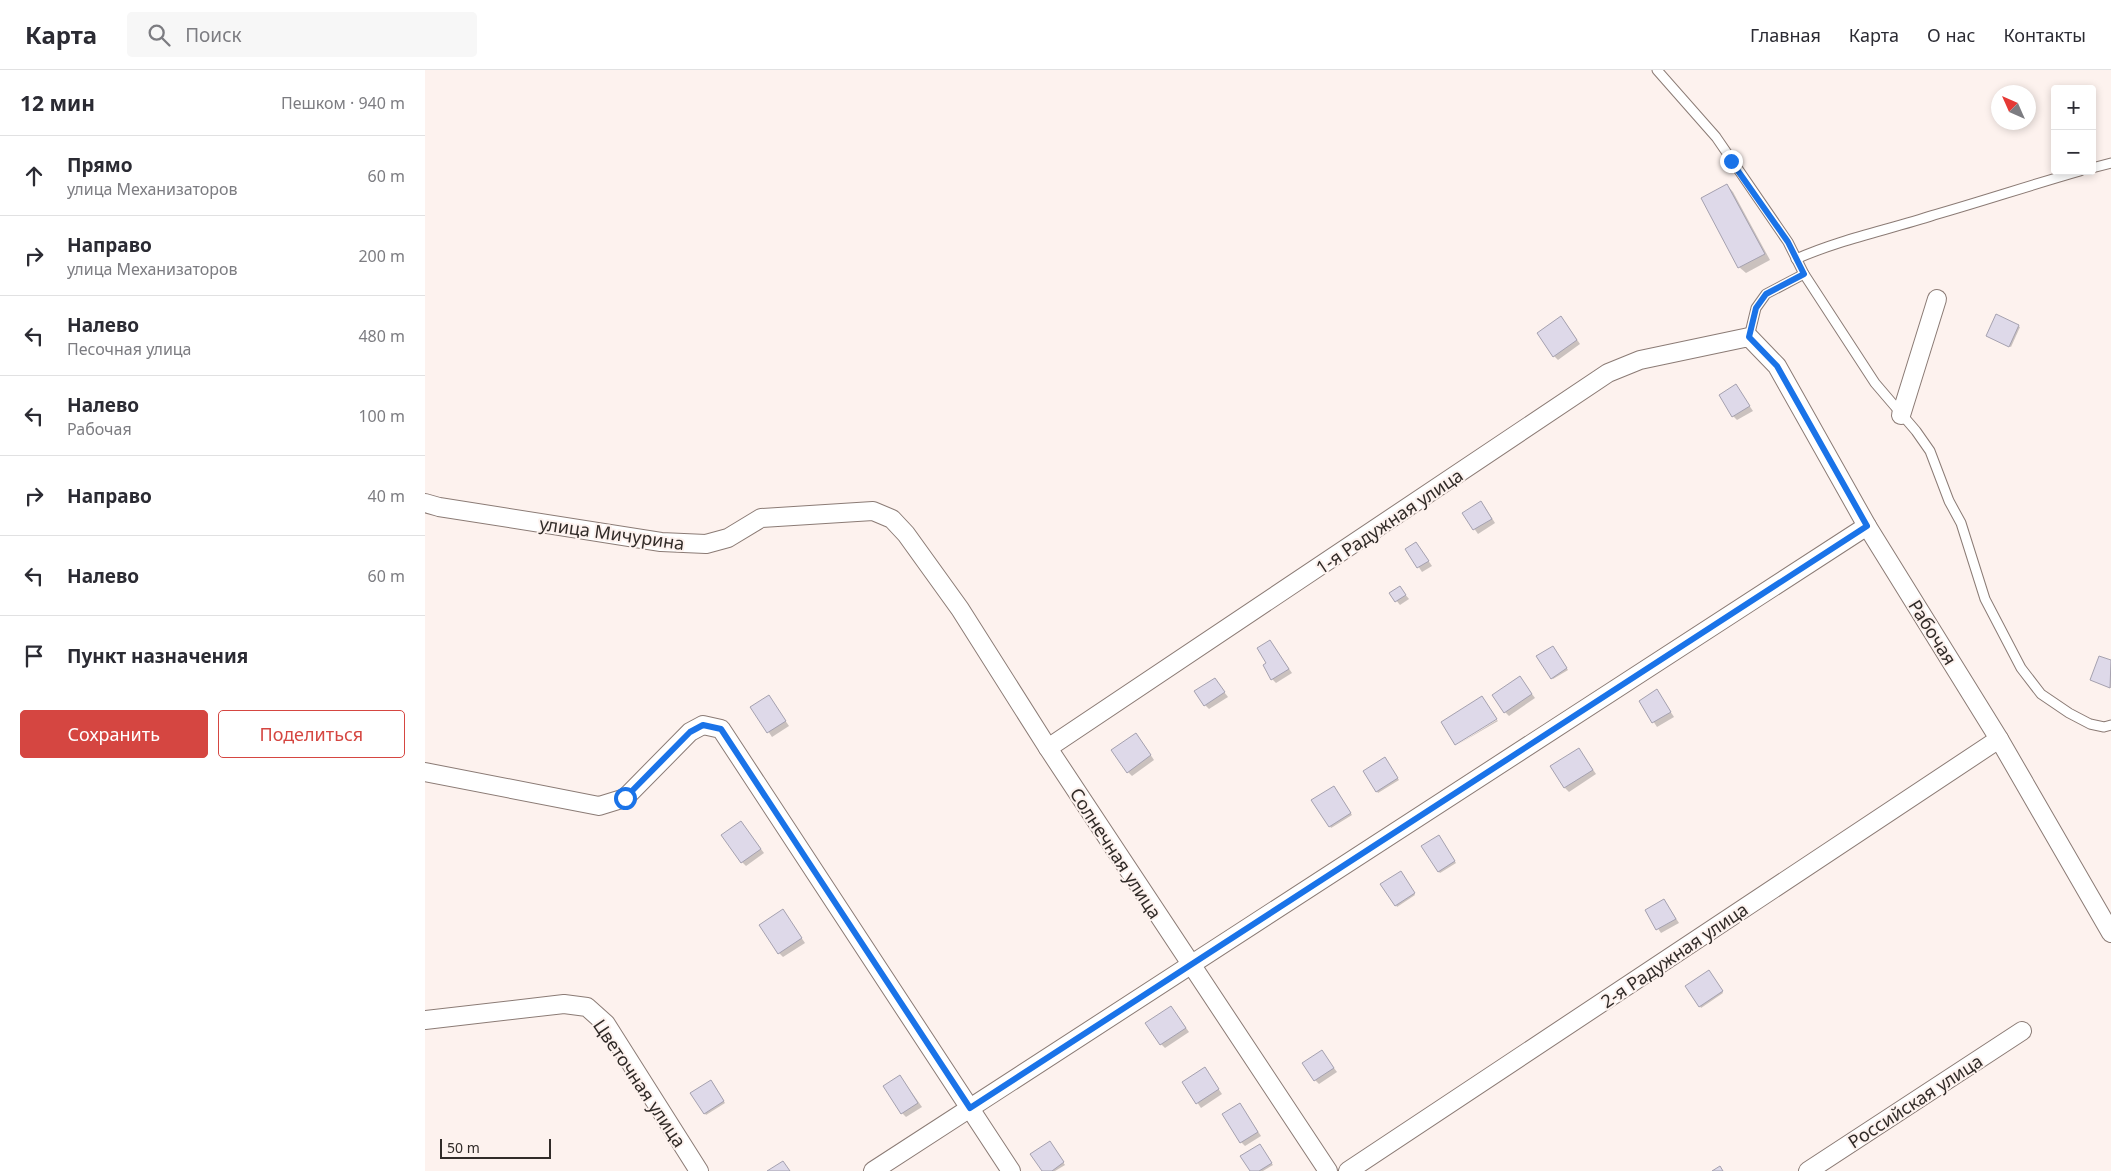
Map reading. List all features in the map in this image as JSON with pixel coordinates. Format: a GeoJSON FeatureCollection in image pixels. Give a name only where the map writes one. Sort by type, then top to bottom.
{"type":"FeatureCollection","features":[{"type":"Feature","properties":{"kind":"street"},"geometry":{"type":"LineString","coordinates":[[1901,415],[1937,298]]}},
{"type":"Feature","properties":{"kind":"street","name":"Рабочая"},"geometry":{"type":"LineString","coordinates":[[1749,337],[1777,366],[1867,526],[1999,740],[2111,933]]}},
{"type":"Feature","properties":{"kind":"street","name":"1-я Радужная улица"},"geometry":{"type":"LineString","coordinates":[[1048,748],[1608,372],[1639,360],[1749,337]]}},
{"type":"Feature","properties":{"kind":"street","name":"улица Мичурина"},"geometry":{"type":"LineString","coordinates":[[425,503],[439,507],[661,542],[706,544],[728,538],[761,518],[873,511],[892,519],[906,534]]}},
{"type":"Feature","properties":{"kind":"street"},"geometry":{"type":"LineString","coordinates":[[873,1171],[1867,526]]}},
{"type":"Feature","properties":{"kind":"street","name":"Солнечная улица"},"geometry":{"type":"LineString","coordinates":[[906,534],[959,609],[1190,966],[1328,1171]]}},
{"type":"Feature","properties":{"kind":"street"},"geometry":{"type":"LineString","coordinates":[[425,772],[599,806],[625,798],[690,732],[703,725],[721,729],[1011,1171]]}},
{"type":"Feature","properties":{"kind":"street","name":"2-я Радужная улица"},"geometry":{"type":"LineString","coordinates":[[1348,1171],[1999,740]]}},
{"type":"Feature","properties":{"kind":"street","name":"Цветочная улица"},"geometry":{"type":"LineString","coordinates":[[425,1020],[564,1004],[587,1008],[606,1024],[699,1171]]}},
{"type":"Feature","properties":{"kind":"street","name":"Российская улица"},"geometry":{"type":"LineString","coordinates":[[1808,1171],[2022,1031]]}},
{"type":"Feature","properties":{"kind":"lane"},"geometry":{"type":"LineString","coordinates":[[1657,70],[1716,138],[1788,242],[1804,274],[1875,383],[1930,451],[1949,501],[1961,523],[1985,599],[2021,668],[2041,694],[2069,713],[2090,724],[2105,727],[2111,725]]}},
{"type":"Feature","properties":{"kind":"lane"},"geometry":{"type":"LineString","coordinates":[[2096,167],[2111,163]]}},
{"type":"Feature","properties":{"kind":"lane"},"geometry":{"type":"LineString","coordinates":[[1796,259],[1821,247],[1933,216],[2017,188],[2065,175]]}},
{"type":"Feature","properties":{"kind":"lane"},"geometry":{"type":"LineString","coordinates":[[1749,337],[1756,308],[1766,294],[1804,274]]}},
{"type":"Feature","properties":{"kind":"building"},"geometry":{"type":"Polygon","coordinates":[[[1727,184],[1765,254],[1738,268],[1701,198],[1727,184]]]}},
{"type":"Feature","properties":{"kind":"building"},"geometry":{"type":"Polygon","coordinates":[[[1996,314],[2019,325],[2009,347],[1986,336],[1996,314]]]}},
{"type":"Feature","properties":{"kind":"building"},"geometry":{"type":"Polygon","coordinates":[[[1561,316],[1577,340],[1553,357],[1537,333],[1561,316]]]}},
{"type":"Feature","properties":{"kind":"building"},"geometry":{"type":"Polygon","coordinates":[[[1736,384],[1750,406],[1732,417],[1719,395],[1736,384]]]}},
{"type":"Feature","properties":{"kind":"building"},"geometry":{"type":"Polygon","coordinates":[[[1481,501],[1492,519],[1473,530],[1462,513],[1481,501]]]}},
{"type":"Feature","properties":{"kind":"building"},"geometry":{"type":"Polygon","coordinates":[[[1416,542],[1429,561],[1417,568],[1405,549],[1416,542]]]}},
{"type":"Feature","properties":{"kind":"building"},"geometry":{"type":"Polygon","coordinates":[[[1400,586],[1406,595],[1395,602],[1389,593],[1400,586]]]}},
{"type":"Feature","properties":{"kind":"building"},"geometry":{"type":"Polygon","coordinates":[[[1270,640],[1289,669],[1271,680],[1263,665],[1266,663],[1257,648],[1270,640]]]}},
{"type":"Feature","properties":{"kind":"building"},"geometry":{"type":"Polygon","coordinates":[[[1553,646],[1567,668],[1551,679],[1536,656],[1553,646]]]}},
{"type":"Feature","properties":{"kind":"building"},"geometry":{"type":"Polygon","coordinates":[[[2099,656],[2111,660],[2110,688],[2090,680],[2099,656]]]}},
{"type":"Feature","properties":{"kind":"building"},"geometry":{"type":"Polygon","coordinates":[[[1520,676],[1532,694],[1504,713],[1492,695],[1520,676]]]}},
{"type":"Feature","properties":{"kind":"building"},"geometry":{"type":"Polygon","coordinates":[[[1215,678],[1225,692],[1204,706],[1194,691],[1215,678]]]}},
{"type":"Feature","properties":{"kind":"building"},"geometry":{"type":"Polygon","coordinates":[[[1657,689],[1671,712],[1652,723],[1639,701],[1657,689]]]}},
{"type":"Feature","properties":{"kind":"building"},"geometry":{"type":"Polygon","coordinates":[[[769,695],[786,721],[767,733],[750,707],[769,695]]]}},
{"type":"Feature","properties":{"kind":"building"},"geometry":{"type":"Polygon","coordinates":[[[1482,696],[1497,719],[1455,745],[1441,722],[1482,696]]]}},
{"type":"Feature","properties":{"kind":"building"},"geometry":{"type":"Polygon","coordinates":[[[1136,733],[1151,755],[1127,773],[1111,750],[1136,733]]]}},
{"type":"Feature","properties":{"kind":"building"},"geometry":{"type":"Polygon","coordinates":[[[1579,748],[1593,770],[1564,788],[1550,766],[1579,748]]]}},
{"type":"Feature","properties":{"kind":"building"},"geometry":{"type":"Polygon","coordinates":[[[1385,757],[1398,778],[1376,792],[1363,771],[1385,757]]]}},
{"type":"Feature","properties":{"kind":"building"},"geometry":{"type":"Polygon","coordinates":[[[1334,786],[1351,813],[1329,827],[1311,800],[1334,786]]]}},
{"type":"Feature","properties":{"kind":"building"},"geometry":{"type":"Polygon","coordinates":[[[741,821],[761,849],[741,863],[721,835],[741,821]]]}},
{"type":"Feature","properties":{"kind":"building"},"geometry":{"type":"Polygon","coordinates":[[[1439,835],[1455,861],[1438,872],[1421,846],[1439,835]]]}},
{"type":"Feature","properties":{"kind":"building"},"geometry":{"type":"Polygon","coordinates":[[[1401,871],[1415,893],[1395,906],[1380,884],[1401,871]]]}},
{"type":"Feature","properties":{"kind":"building"},"geometry":{"type":"Polygon","coordinates":[[[1664,899],[1676,919],[1656,930],[1645,910],[1664,899]]]}},
{"type":"Feature","properties":{"kind":"building"},"geometry":{"type":"Polygon","coordinates":[[[783,909],[802,938],[778,954],[759,925],[783,909]]]}},
{"type":"Feature","properties":{"kind":"building"},"geometry":{"type":"Polygon","coordinates":[[[1709,970],[1723,991],[1699,1007],[1685,986],[1709,970]]]}},
{"type":"Feature","properties":{"kind":"building"},"geometry":{"type":"Polygon","coordinates":[[[1171,1006],[1186,1028],[1160,1045],[1145,1023],[1171,1006]]]}},
{"type":"Feature","properties":{"kind":"building"},"geometry":{"type":"Polygon","coordinates":[[[1322,1050],[1334,1068],[1314,1081],[1302,1063],[1322,1050]]]}},
{"type":"Feature","properties":{"kind":"building"},"geometry":{"type":"Polygon","coordinates":[[[1205,1067],[1219,1089],[1196,1104],[1182,1082],[1205,1067]]]}},
{"type":"Feature","properties":{"kind":"building"},"geometry":{"type":"Polygon","coordinates":[[[900,1075],[918,1103],[901,1114],[883,1086],[900,1075]]]}},
{"type":"Feature","properties":{"kind":"building"},"geometry":{"type":"Polygon","coordinates":[[[711,1080],[724,1101],[704,1114],[690,1093],[711,1080]]]}},
{"type":"Feature","properties":{"kind":"building"},"geometry":{"type":"Polygon","coordinates":[[[1240,1103],[1258,1132],[1240,1143],[1222,1114],[1240,1103]]]}},
{"type":"Feature","properties":{"kind":"building"},"geometry":{"type":"Polygon","coordinates":[[[1050,1141],[1064,1162],[1052,1171],[1042,1171],[1030,1154],[1050,1141]]]}},
{"type":"Feature","properties":{"kind":"building"},"geometry":{"type":"Polygon","coordinates":[[[1260,1144],[1272,1163],[1259,1171],[1250,1171],[1240,1156],[1260,1144]]]}},
{"type":"Feature","properties":{"kind":"building"},"geometry":{"type":"Polygon","coordinates":[[[783,1161],[790,1171],[767,1171],[783,1161]]]}},
{"type":"Feature","properties":{"kind":"building"},"geometry":{"type":"Polygon","coordinates":[[[1720,1166],[1723,1171],[1712,1171],[1720,1166]]]}},
{"type":"Feature","properties":{"kind":"route"},"geometry":{"type":"LineString","coordinates":[[625,798],[690,732],[703,725],[721,729],[970,1108],[1867,526],[1777,366],[1749,337],[1756,308],[1766,294],[1804,274],[1788,242],[1731,161]]}}]}
